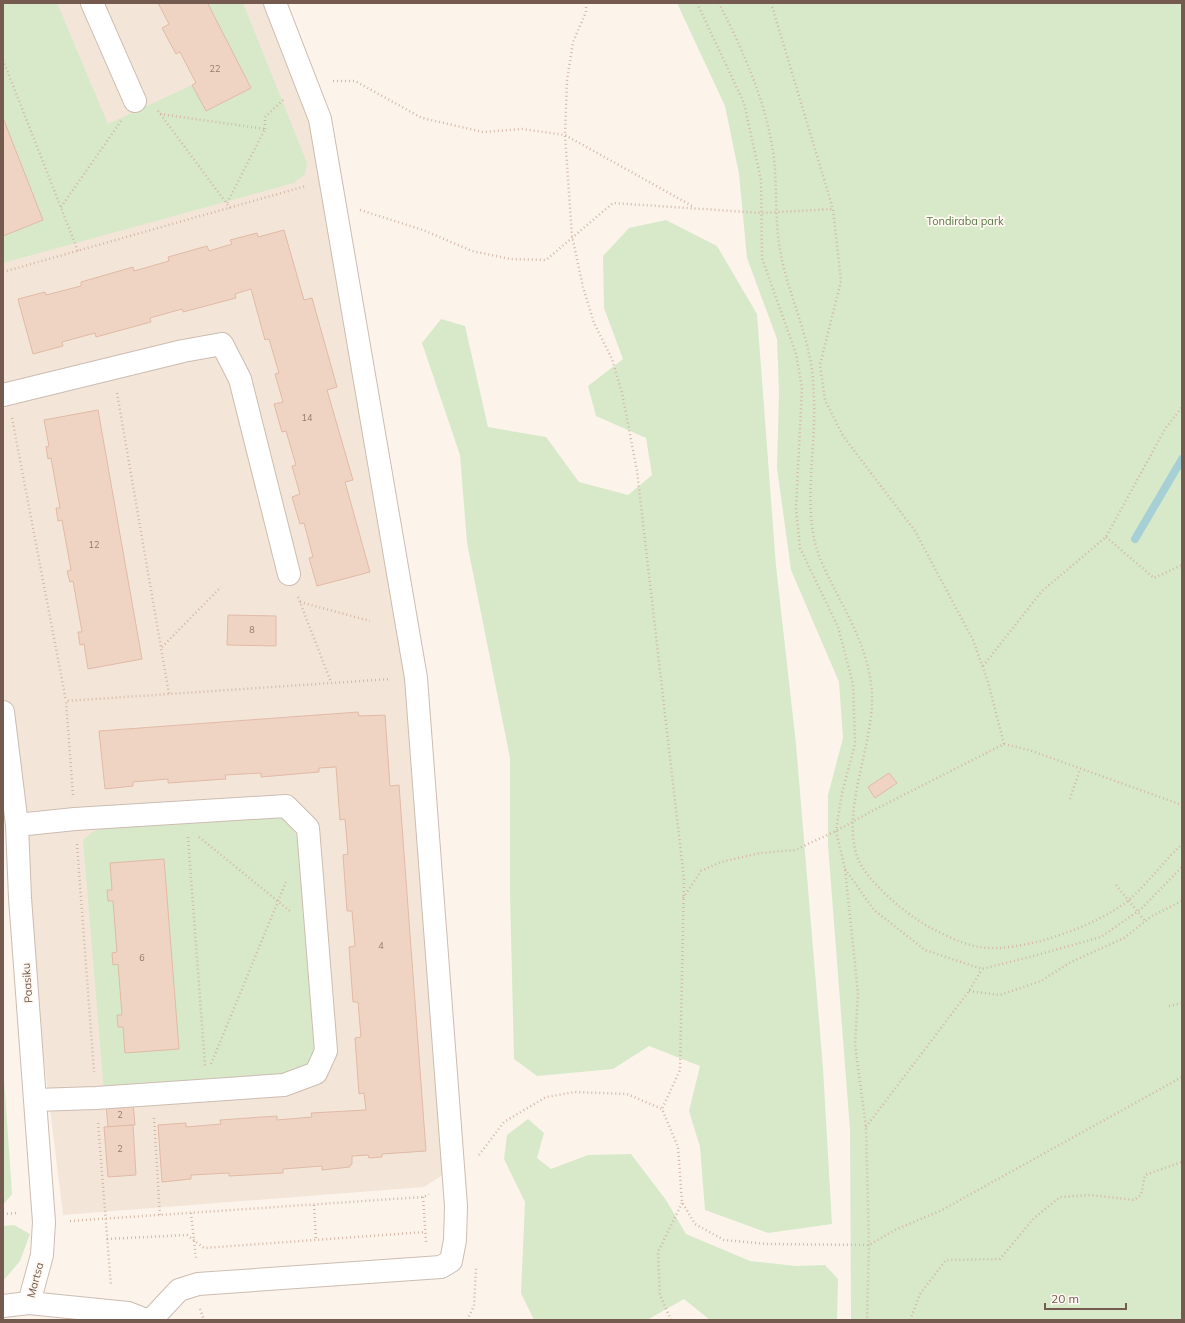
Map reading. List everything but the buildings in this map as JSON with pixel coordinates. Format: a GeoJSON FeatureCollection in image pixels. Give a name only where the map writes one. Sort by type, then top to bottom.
{"type":"FeatureCollection","features":[{"type":"Feature","properties":{"kind":"street"},"geometry":{"type":"LineString","coordinates":[[92,3],[135,101]]}},
{"type":"Feature","properties":{"kind":"street"},"geometry":{"type":"LineString","coordinates":[[151,1320],[179,1290],[198,1284],[441,1267],[450,1260],[455,1240],[456,1206],[416,678],[320,120],[274,3]]}},
{"type":"Feature","properties":{"kind":"street"},"geometry":{"type":"LineString","coordinates":[[6,395],[183,351],[222,344],[240,379],[289,574]]}},
{"type":"Feature","properties":{"kind":"street","name":"Paasiku"},"geometry":{"type":"LineString","coordinates":[[3,712],[9,748],[17,824],[20,898],[44,1222],[42,1254]]}},
{"type":"Feature","properties":{"kind":"street"},"geometry":{"type":"LineString","coordinates":[[17,824],[75,819],[187,820],[286,806],[308,828],[326,1051],[316,1073],[284,1085],[206,1084],[152,1094],[36,1100]]}},
{"type":"Feature","properties":{"kind":"street","name":"Martsa"},"geometry":{"type":"LineString","coordinates":[[3,1306],[29,1303],[42,1254]]}},
{"type":"Feature","properties":{"kind":"street"},"geometry":{"type":"LineString","coordinates":[[29,1303],[128,1313],[146,1320]]}},
{"type":"Feature","properties":{"kind":"path"},"geometry":{"type":"LineString","coordinates":[[586,3],[586,12],[574,42],[567,80],[565,135],[572,236],[583,287],[594,323],[612,359],[622,393],[637,471],[684,879],[680,1070],[662,1109]]}},
{"type":"Feature","properties":{"kind":"path"},"geometry":{"type":"LineString","coordinates":[[697,3],[744,102],[762,180],[762,258],[796,354],[802,388],[796,508],[800,548],[838,627],[853,684],[855,744],[842,793],[836,831],[845,868],[858,993],[855,1044],[866,1128],[869,1245],[867,1320]]}},
{"type":"Feature","properties":{"kind":"path"},"geometry":{"type":"LineString","coordinates":[[719,3],[752,73],[766,115],[774,158],[779,242],[786,278],[810,356],[814,402],[811,498],[813,535],[822,566],[863,647],[872,693],[870,730],[851,822],[858,860],[879,888],[903,910],[928,928],[977,947],[1000,948],[1024,944],[1065,933],[1097,921],[1128,900],[1182,844]]}},
{"type":"Feature","properties":{"kind":"path"},"geometry":{"type":"LineString","coordinates":[[771,3],[833,209],[841,281],[820,365],[825,400],[843,436],[915,531],[973,640],[988,682],[1004,744]]}},
{"type":"Feature","properties":{"kind":"path"},"geometry":{"type":"LineString","coordinates":[[3,60],[78,251]]}},
{"type":"Feature","properties":{"kind":"path"},"geometry":{"type":"LineString","coordinates":[[227,203],[265,129],[265,117],[304,80],[355,81],[422,118],[483,132],[522,129],[565,135],[694,207]]}},
{"type":"Feature","properties":{"kind":"path"},"geometry":{"type":"LineString","coordinates":[[61,207],[135,101],[152,103],[230,208]]}},
{"type":"Feature","properties":{"kind":"path"},"geometry":{"type":"LineString","coordinates":[[160,114],[265,129]]}},
{"type":"Feature","properties":{"kind":"path"},"geometry":{"type":"LineString","coordinates":[[3,272],[230,208],[332,190],[379,217],[423,230],[472,251],[510,259],[546,260],[572,236],[613,203],[694,207],[762,213],[833,209]]}},
{"type":"Feature","properties":{"kind":"path"},"geometry":{"type":"LineString","coordinates":[[112,369],[170,694]]}},
{"type":"Feature","properties":{"kind":"path"},"geometry":{"type":"LineString","coordinates":[[6,395],[66,701],[113,1312]]}},
{"type":"Feature","properties":{"kind":"path"},"geometry":{"type":"LineString","coordinates":[[983,666],[1042,591],[1106,537],[1165,429],[1182,407]]}},
{"type":"Feature","properties":{"kind":"path"},"geometry":{"type":"LineString","coordinates":[[1106,537],[1154,578],[1182,565]]}},
{"type":"Feature","properties":{"kind":"path"},"geometry":{"type":"LineString","coordinates":[[289,574],[331,682]]}},
{"type":"Feature","properties":{"kind":"path"},"geometry":{"type":"LineString","coordinates":[[161,648],[221,587]]}},
{"type":"Feature","properties":{"kind":"path"},"geometry":{"type":"LineString","coordinates":[[300,602],[370,620]]}},
{"type":"Feature","properties":{"kind":"path"},"geometry":{"type":"LineString","coordinates":[[66,701],[331,682],[416,678]]}},
{"type":"Feature","properties":{"kind":"path"},"geometry":{"type":"LineString","coordinates":[[683,898],[701,871],[721,862],[760,853],[795,850],[836,831],[1004,744],[1029,750],[1182,805]]}},
{"type":"Feature","properties":{"kind":"path"},"geometry":{"type":"LineString","coordinates":[[1070,798],[1080,769]]}},
{"type":"Feature","properties":{"kind":"path"},"geometry":{"type":"LineString","coordinates":[[187,820],[278,901],[316,932]]}},
{"type":"Feature","properties":{"kind":"path"},"geometry":{"type":"LineString","coordinates":[[187,820],[206,1084]]}},
{"type":"Feature","properties":{"kind":"path"},"geometry":{"type":"LineString","coordinates":[[845,868],[874,910],[924,950],[982,969],[1101,937],[1138,912],[1182,867]]}},
{"type":"Feature","properties":{"kind":"path"},"geometry":{"type":"LineString","coordinates":[[206,1084],[287,879]]}},
{"type":"Feature","properties":{"kind":"path"},"geometry":{"type":"LineString","coordinates":[[1116,885],[1145,921]]}},
{"type":"Feature","properties":{"kind":"path"},"geometry":{"type":"LineString","coordinates":[[969,991],[1000,995],[1041,981],[1069,963],[1124,938],[1152,916],[1182,900]]}},
{"type":"Feature","properties":{"kind":"path"},"geometry":{"type":"LineString","coordinates":[[866,1128],[969,991],[982,969]]}},
{"type":"Feature","properties":{"kind":"path"},"geometry":{"type":"LineString","coordinates":[[1169,1006],[1182,1003]]}},
{"type":"Feature","properties":{"kind":"path"},"geometry":{"type":"LineString","coordinates":[[477,1161],[479,1154],[504,1122],[546,1097],[575,1092],[627,1094],[662,1109],[678,1147],[682,1202],[695,1224],[724,1240],[768,1244],[869,1245],[895,1230],[942,1210],[1182,1077]]}},
{"type":"Feature","properties":{"kind":"path"},"geometry":{"type":"LineString","coordinates":[[152,1094],[160,1216]]}},
{"type":"Feature","properties":{"kind":"path"},"geometry":{"type":"LineString","coordinates":[[910,1320],[920,1294],[946,1260],[1000,1259],[1034,1218],[1060,1197],[1091,1195],[1134,1200],[1141,1195],[1145,1175],[1182,1162]]}},
{"type":"Feature","properties":{"kind":"path"},"geometry":{"type":"LineString","coordinates":[[17,1213],[44,1222],[106,1219],[423,1197],[434,1191]]}},
{"type":"Feature","properties":{"kind":"path"},"geometry":{"type":"LineString","coordinates":[[423,1197],[428,1268]]}},
{"type":"Feature","properties":{"kind":"path"},"geometry":{"type":"LineString","coordinates":[[671,1320],[660,1295],[658,1252],[682,1202]]}},
{"type":"Feature","properties":{"kind":"path"},"geometry":{"type":"LineString","coordinates":[[314,1205],[316,1240]]}},
{"type":"Feature","properties":{"kind":"path"},"geometry":{"type":"LineString","coordinates":[[107,1239],[187,1235],[204,1248],[425,1232]]}},
{"type":"Feature","properties":{"kind":"path"},"geometry":{"type":"LineString","coordinates":[[467,1320],[474,1306],[476,1261]]}},
{"type":"Feature","properties":{"kind":"shaded area"},"geometry":{"type":"Polygon","coordinates":[[[3,3],[275,3],[304,80],[405,615],[452,1169],[424,1187],[63,1215],[3,728],[3,3]]]}},
{"type":"Feature","properties":{"kind":"green space"},"geometry":{"type":"Polygon","coordinates":[[[3,3],[57,3],[108,124],[192,85],[206,111],[251,88],[208,4],[243,3],[307,163],[305,174],[294,183],[3,263],[3,236],[43,220],[3,118],[3,3]]]}},
{"type":"Feature","properties":{"kind":"green space","name":"Tondiraba park"},"geometry":{"type":"Polygon","coordinates":[[[677,3],[1182,3],[1182,1320],[851,1320],[850,1130],[828,845],[828,795],[843,738],[839,682],[791,570],[777,468],[779,392],[777,339],[747,258],[739,174],[725,106],[677,3]]]}},
{"type":"Feature","properties":{"kind":"green space"},"geometry":{"type":"Polygon","coordinates":[[[666,220],[717,246],[757,314],[776,566],[796,744],[823,1068],[832,1224],[768,1233],[705,1210],[700,1147],[689,1111],[700,1066],[649,1046],[613,1069],[537,1076],[514,1059],[510,893],[510,758],[467,543],[460,455],[422,343],[441,319],[465,326],[488,427],[546,437],[579,482],[628,495],[652,475],[646,438],[596,416],[588,386],[623,359],[604,308],[603,256],[629,228],[666,220]]]}},
{"type":"Feature","properties":{"kind":"green space"},"geometry":{"type":"Polygon","coordinates":[[[280,817],[294,832],[301,850],[316,1045],[308,1064],[279,1078],[104,1092],[83,840],[94,831],[111,827],[280,817]]]}},
{"type":"Feature","properties":{"kind":"green space"},"geometry":{"type":"Polygon","coordinates":[[[3,1063],[12,1194],[3,1205],[3,1063]]]}},
{"type":"Feature","properties":{"kind":"green space"},"geometry":{"type":"Polygon","coordinates":[[[528,1119],[544,1133],[537,1158],[551,1169],[588,1155],[631,1154],[666,1200],[686,1234],[750,1261],[796,1266],[825,1265],[838,1279],[837,1320],[710,1320],[684,1299],[647,1320],[534,1320],[521,1293],[525,1202],[504,1159],[507,1135],[528,1119]]]}},
{"type":"Feature","properties":{"kind":"green space"},"geometry":{"type":"Polygon","coordinates":[[[14,1225],[30,1234],[20,1261],[3,1281],[3,1226],[14,1225]]]}},
{"type":"Feature","properties":{"kind":"waterway"},"geometry":{"type":"LineString","coordinates":[[1135,539],[1182,459]]}}]}
